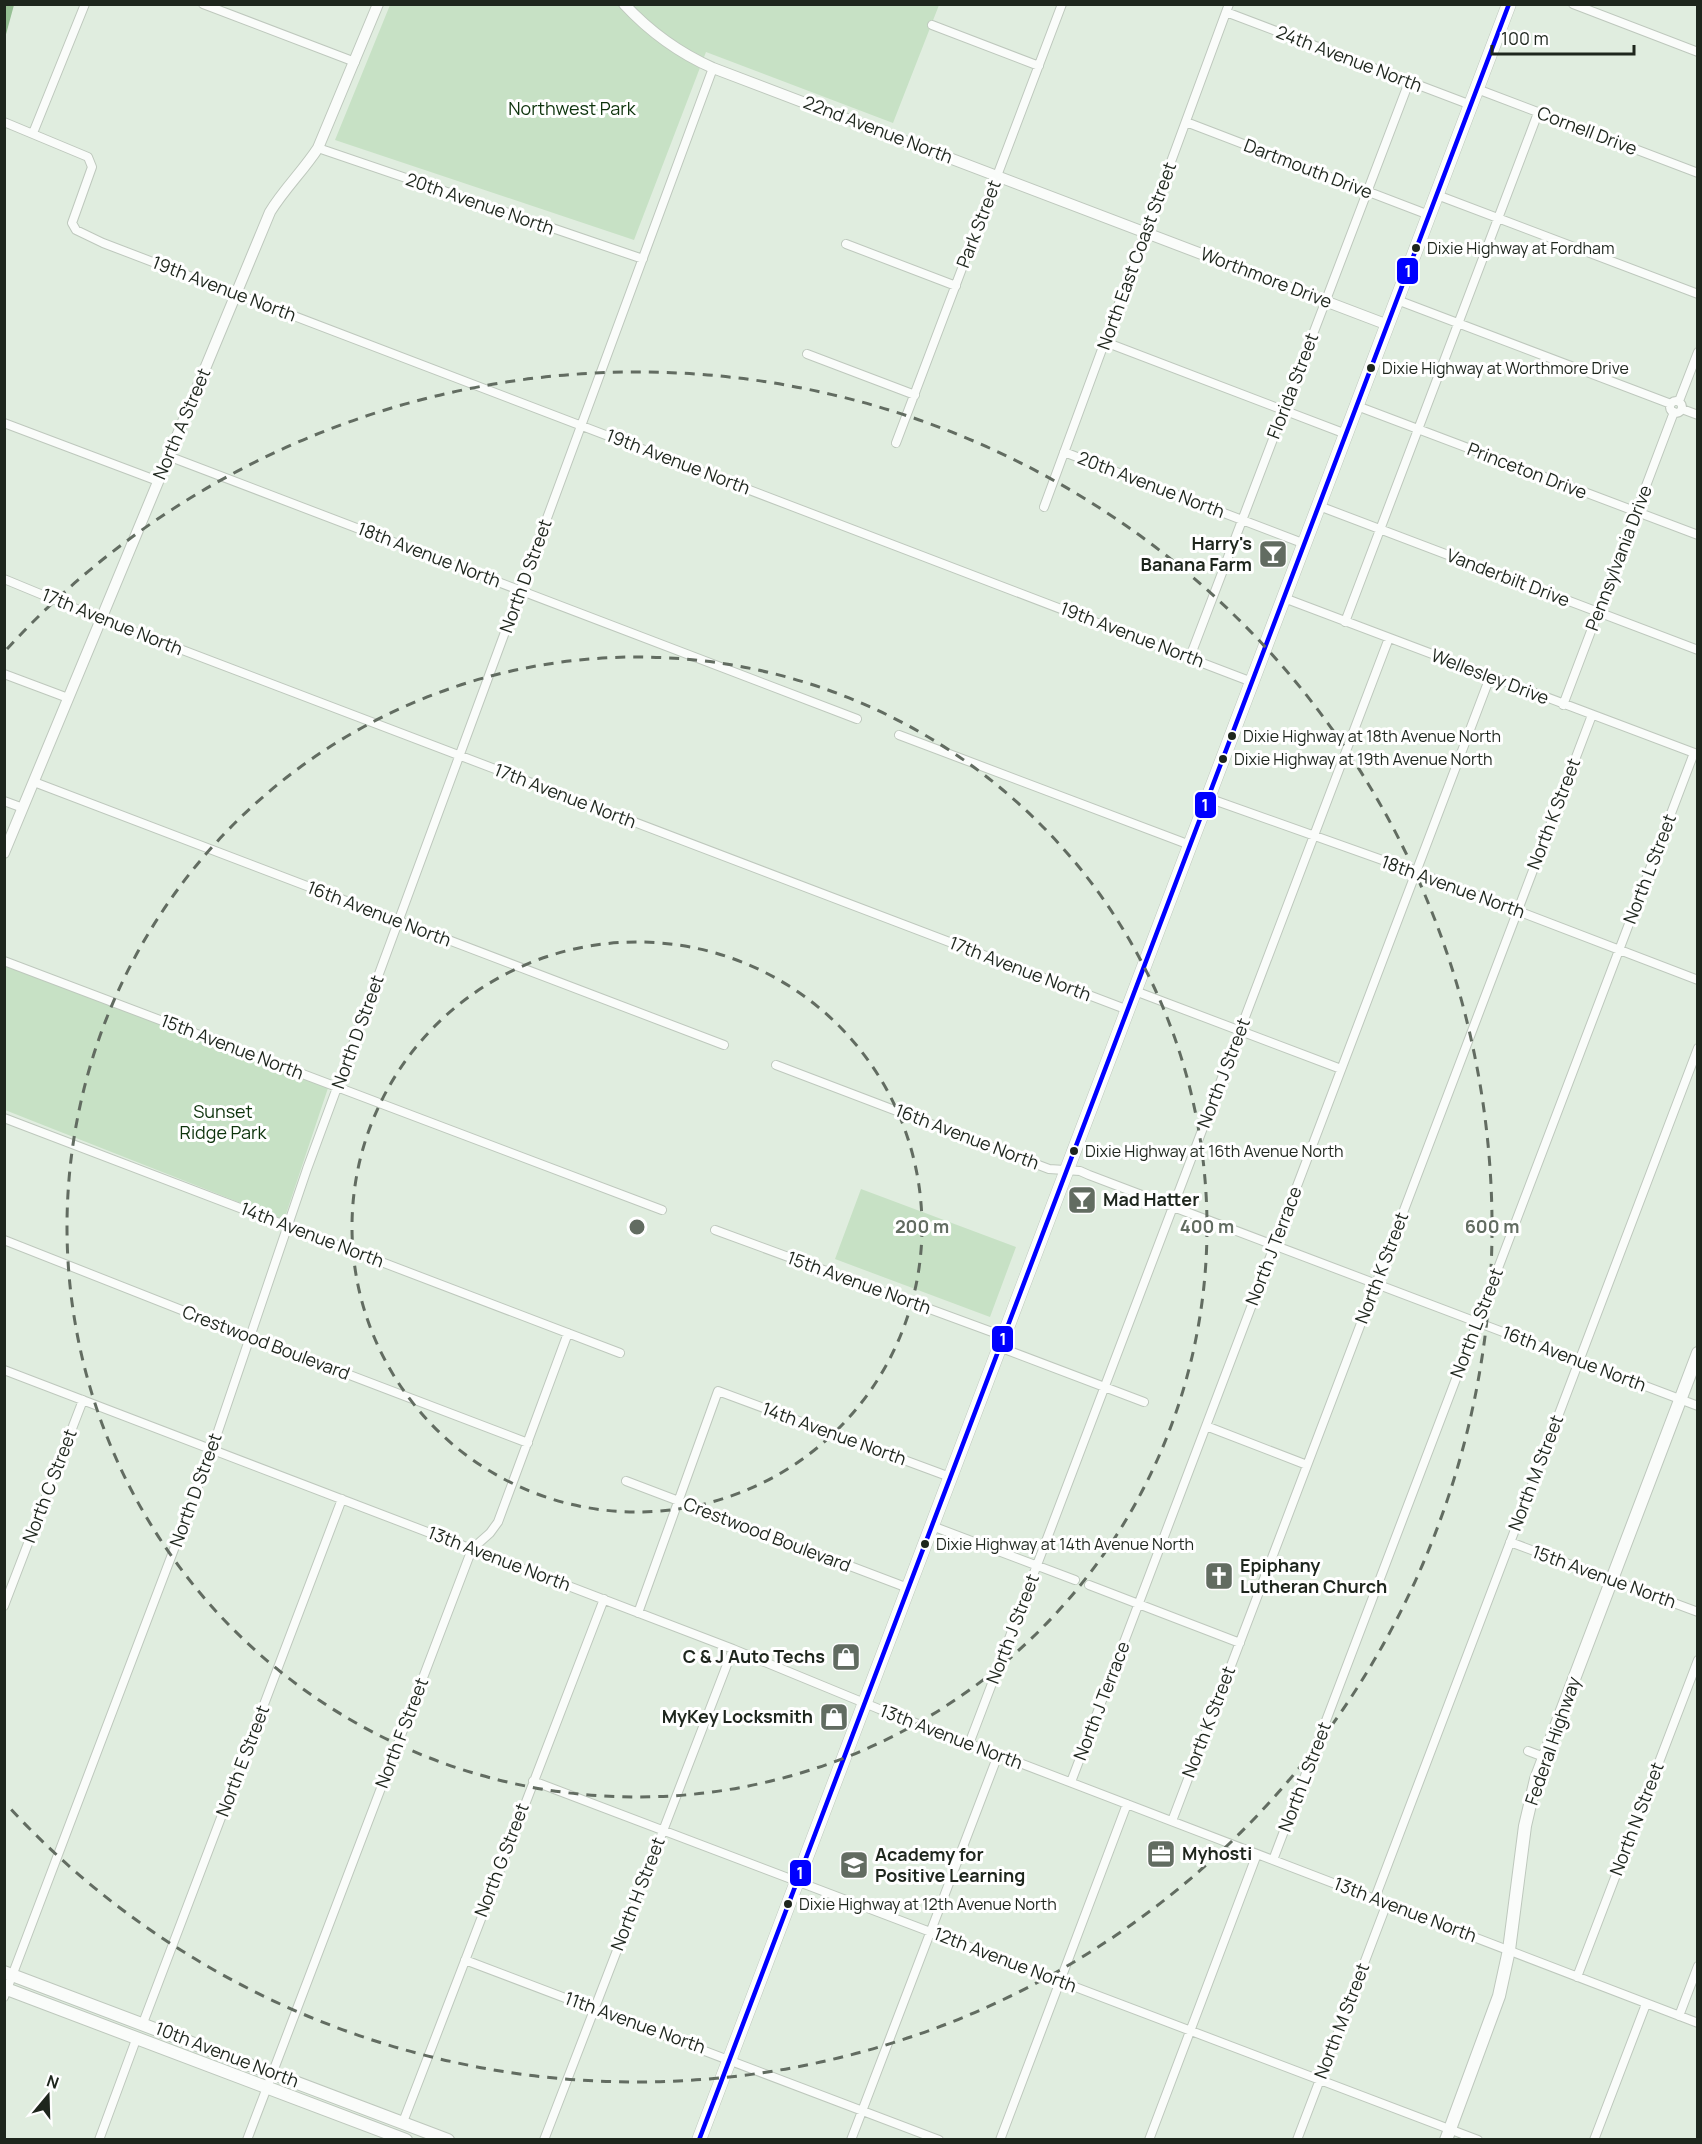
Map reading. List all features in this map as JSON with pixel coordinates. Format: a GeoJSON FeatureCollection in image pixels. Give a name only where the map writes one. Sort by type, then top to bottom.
{"type":"FeatureCollection","features":[{"type":"Feature","properties":{"kind":"main road"},"geometry":{"type":"LineString","coordinates":[[699,2139],[1509,4]]}},
{"type":"Feature","properties":{"kind":"main road","name":"Federal Highway"},"geometry":{"type":"LineString","coordinates":[[1448,2134],[1492,2018],[1509,1950],[1525,1826],[1544,1757],[1698,1353]]}},
{"type":"Feature","properties":{"kind":"main road","name":"10th Avenue North"},"geometry":{"type":"LineString","coordinates":[[9,1973],[448,2139]]}},
{"type":"Feature","properties":{"kind":"main road","name":"10th Avenue North"},"geometry":{"type":"LineString","coordinates":[[5,1992],[137,2037],[400,2138]]}},
{"type":"Feature","properties":{"kind":"street"},"geometry":{"type":"LineString","coordinates":[[4,122],[33,133],[85,4]]}},
{"type":"Feature","properties":{"kind":"street"},"geometry":{"type":"LineString","coordinates":[[203,4],[355,62]]}},
{"type":"Feature","properties":{"kind":"street","name":"North A Street"},"geometry":{"type":"LineString","coordinates":[[4,853],[270,212],[284,190],[307,165],[318,148],[378,4]]}},
{"type":"Feature","properties":{"kind":"street","name":"22nd Avenue North"},"geometry":{"type":"LineString","coordinates":[[624,4],[673,48],[713,68],[1145,232]]}},
{"type":"Feature","properties":{"kind":"street","name":"Park Street"},"geometry":{"type":"LineString","coordinates":[[896,444],[1062,4]]}},
{"type":"Feature","properties":{"kind":"street"},"geometry":{"type":"LineString","coordinates":[[1573,4],[1698,52]]}},
{"type":"Feature","properties":{"kind":"street","name":"24th Avenue North"},"geometry":{"type":"LineString","coordinates":[[1228,8],[1408,82],[1471,105]]}},
{"type":"Feature","properties":{"kind":"street","name":"North East Coast Street"},"geometry":{"type":"LineString","coordinates":[[1044,507],[1228,8]]}},
{"type":"Feature","properties":{"kind":"street"},"geometry":{"type":"LineString","coordinates":[[932,26],[1038,66]]}},
{"type":"Feature","properties":{"kind":"street","name":"North D Street"},"geometry":{"type":"LineString","coordinates":[[5,1992],[9,1973],[212,1449],[286,1226],[713,68]]}},
{"type":"Feature","properties":{"kind":"street","name":"Florida Street"},"geometry":{"type":"LineString","coordinates":[[1190,657],[1408,82]]}},
{"type":"Feature","properties":{"kind":"street","name":"Cornell Drive"},"geometry":{"type":"LineString","coordinates":[[1477,89],[1698,173]]}},
{"type":"Feature","properties":{"kind":"street"},"geometry":{"type":"LineString","coordinates":[[1345,622],[1538,113]]}},
{"type":"Feature","properties":{"kind":"street","name":"Dartmouth Drive"},"geometry":{"type":"LineString","coordinates":[[1186,122],[1429,215]]}},
{"type":"Feature","properties":{"kind":"street","name":"19th Avenue North"},"geometry":{"type":"LineString","coordinates":[[33,133],[88,157],[92,167],[72,223],[76,230],[103,243],[1252,681]]}},
{"type":"Feature","properties":{"kind":"street","name":"20th Avenue North"},"geometry":{"type":"LineString","coordinates":[[318,148],[643,259]]}},
{"type":"Feature","properties":{"kind":"street"},"geometry":{"type":"LineString","coordinates":[[1437,195],[1698,294]]}},
{"type":"Feature","properties":{"kind":"street","name":"Worthmore Drive"},"geometry":{"type":"LineString","coordinates":[[1145,232],[1388,325]]}},
{"type":"Feature","properties":{"kind":"street"},"geometry":{"type":"LineString","coordinates":[[846,244],[956,285]]}},
{"type":"Feature","properties":{"kind":"street"},"geometry":{"type":"LineString","coordinates":[[1397,300],[1698,415]]}},
{"type":"Feature","properties":{"kind":"street"},"geometry":{"type":"LineString","coordinates":[[1105,342],[1346,434]]}},
{"type":"Feature","properties":{"kind":"street","name":"Pennsylvania Drive"},"geometry":{"type":"LineString","coordinates":[[1563,705],[1698,352]]}},
{"type":"Feature","properties":{"kind":"street"},"geometry":{"type":"LineString","coordinates":[[807,354],[915,395]]}},
{"type":"Feature","properties":{"kind":"street","name":"Princeton Drive"},"geometry":{"type":"LineString","coordinates":[[1357,406],[1698,535]]}},
{"type":"Feature","properties":{"kind":"street"},"geometry":{"type":"LineString","coordinates":[[4,423],[158,481]]}},
{"type":"Feature","properties":{"kind":"street","name":"20th Avenue North"},"geometry":{"type":"LineString","coordinates":[[1064,452],[1305,544]]}},
{"type":"Feature","properties":{"kind":"street","name":"18th Avenue North"},"geometry":{"type":"LineString","coordinates":[[168,456],[857,718]]}},
{"type":"Feature","properties":{"kind":"street","name":"Vanderbilt Drive"},"geometry":{"type":"LineString","coordinates":[[1319,506],[1698,650]]}},
{"type":"Feature","properties":{"kind":"street","name":"17th Avenue North"},"geometry":{"type":"LineString","coordinates":[[4,579],[101,619],[1128,1010]]}},
{"type":"Feature","properties":{"kind":"street","name":"Wellesley Drive"},"geometry":{"type":"LineString","coordinates":[[1284,598],[1563,705],[1696,753]]}},
{"type":"Feature","properties":{"kind":"street","name":"North J Street"},"geometry":{"type":"LineString","coordinates":[[969,1744],[1389,638]]}},
{"type":"Feature","properties":{"kind":"street"},"geometry":{"type":"LineString","coordinates":[[4,674],[68,698]]}},
{"type":"Feature","properties":{"kind":"street","name":"North J Terrace"},"geometry":{"type":"LineString","coordinates":[[1071,1782],[1490,677]]}},
{"type":"Feature","properties":{"kind":"street","name":"North K Street"},"geometry":{"type":"LineString","coordinates":[[1172,1821],[1592,715]]}},
{"type":"Feature","properties":{"kind":"street"},"geometry":{"type":"LineString","coordinates":[[899,735],[1190,845]]}},
{"type":"Feature","properties":{"kind":"street","name":"North L Street"},"geometry":{"type":"LineString","coordinates":[[1274,1860],[1477,1322],[1696,753]]}},
{"type":"Feature","properties":{"kind":"street","name":"16th Avenue North"},"geometry":{"type":"LineString","coordinates":[[34,782],[724,1045]]}},
{"type":"Feature","properties":{"kind":"street","name":"18th Avenue North"},"geometry":{"type":"LineString","coordinates":[[1208,798],[1416,872],[1698,980]]}},
{"type":"Feature","properties":{"kind":"street"},"geometry":{"type":"LineString","coordinates":[[4,801],[23,808]]}},
{"type":"Feature","properties":{"kind":"street","name":"15th Avenue North"},"geometry":{"type":"LineString","coordinates":[[4,961],[662,1210]]}},
{"type":"Feature","properties":{"kind":"street"},"geometry":{"type":"LineString","coordinates":[[1135,991],[1341,1069]]}},
{"type":"Feature","properties":{"kind":"street","name":"North M Street"},"geometry":{"type":"LineString","coordinates":[[1375,1898],[1698,1048]]}},
{"type":"Feature","properties":{"kind":"street","name":"16th Avenue North"},"geometry":{"type":"LineString","coordinates":[[776,1065],[1049,1169],[1080,1172],[1173,1206],[1698,1406]]}},
{"type":"Feature","properties":{"kind":"street","name":"14th Avenue North"},"geometry":{"type":"LineString","coordinates":[[4,1118],[620,1353]]}},
{"type":"Feature","properties":{"kind":"street","name":"15th Avenue North"},"geometry":{"type":"LineString","coordinates":[[715,1230],[1001,1342],[1144,1402]]}},
{"type":"Feature","properties":{"kind":"street","name":"Crestwood Boulevard"},"geometry":{"type":"LineString","coordinates":[[4,1240],[249,1337],[528,1443]]}},
{"type":"Feature","properties":{"kind":"street","name":"North F Street"},"geometry":{"type":"LineString","coordinates":[[247,2139],[472,1549],[490,1533],[498,1522],[568,1333]]}},
{"type":"Feature","properties":{"kind":"street","name":"13th Avenue North"},"geometry":{"type":"LineString","coordinates":[[4,1370],[638,1612],[864,1704],[1698,2023]]}},
{"type":"Feature","properties":{"kind":"street","name":"14th Avenue North"},"geometry":{"type":"LineString","coordinates":[[678,1501],[718,1390],[950,1477]]}},
{"type":"Feature","properties":{"kind":"street","name":"North C Street"},"geometry":{"type":"LineString","coordinates":[[4,1606],[83,1400]]}},
{"type":"Feature","properties":{"kind":"street"},"geometry":{"type":"LineString","coordinates":[[1206,1426],[1307,1465]]}},
{"type":"Feature","properties":{"kind":"street","name":"Crestwood Boulevard"},"geometry":{"type":"LineString","coordinates":[[626,1481],[908,1588]]}},
{"type":"Feature","properties":{"kind":"street","name":"North E Street"},"geometry":{"type":"LineString","coordinates":[[143,2024],[342,1499]]}},
{"type":"Feature","properties":{"kind":"street"},"geometry":{"type":"LineString","coordinates":[[638,1612],[678,1501]]}},
{"type":"Feature","properties":{"kind":"street"},"geometry":{"type":"LineString","coordinates":[[932,1526],[1075,1580]]}},
{"type":"Feature","properties":{"kind":"street","name":"15th Avenue North"},"geometry":{"type":"LineString","coordinates":[[1510,1542],[1698,1612]]}},
{"type":"Feature","properties":{"kind":"street"},"geometry":{"type":"LineString","coordinates":[[1089,1585],[1239,1643]]}},
{"type":"Feature","properties":{"kind":"street","name":"North G Street"},"geometry":{"type":"LineString","coordinates":[[403,2122],[604,1599]]}},
{"type":"Feature","properties":{"kind":"street","name":"North H Street"},"geometry":{"type":"LineString","coordinates":[[544,2139],[733,1649]]}},
{"type":"Feature","properties":{"kind":"street","name":"North N Street"},"geometry":{"type":"LineString","coordinates":[[1577,1977],[1698,1660]]}},
{"type":"Feature","properties":{"kind":"street"},"geometry":{"type":"LineString","coordinates":[[1528,1751],[1544,1757]]}},
{"type":"Feature","properties":{"kind":"street"},"geometry":{"type":"LineString","coordinates":[[852,2139],[998,1755]]}},
{"type":"Feature","properties":{"kind":"street","name":"12th Avenue North"},"geometry":{"type":"LineString","coordinates":[[533,1781],[1320,2080],[1448,2134],[1478,2139]]}},
{"type":"Feature","properties":{"kind":"street"},"geometry":{"type":"LineString","coordinates":[[1000,2139],[1127,1804]]}},
{"type":"Feature","properties":{"kind":"street"},"geometry":{"type":"LineString","coordinates":[[1149,2139],[1257,1854]]}},
{"type":"Feature","properties":{"kind":"street","name":"North M Street"},"geometry":{"type":"LineString","coordinates":[[1297,2139],[1387,1903]]}},
{"type":"Feature","properties":{"kind":"street","name":"11th Avenue North"},"geometry":{"type":"LineString","coordinates":[[465,1960],[939,2139]]}},
{"type":"Feature","properties":{"kind":"street"},"geometry":{"type":"LineString","coordinates":[[1678,2016],[1698,1966]]}},
{"type":"Feature","properties":{"kind":"street"},"geometry":{"type":"LineString","coordinates":[[1594,2139],[1646,2004]]}},
{"type":"Feature","properties":{"kind":"street"},"geometry":{"type":"LineString","coordinates":[[99,2139],[137,2037]]}},
{"type":"Feature","properties":{"kind":"green space","name":"Northwest Park"},"geometry":{"type":"Polygon","coordinates":[[[390,5],[939,5],[893,123],[706,52],[634,240],[335,140],[390,5]]]}},
{"type":"Feature","properties":{"kind":"green space","name":"Sunset Ridge Park"},"geometry":{"type":"Polygon","coordinates":[[[5,966],[328,1088],[284,1220],[5,1110],[5,966]]]}},
{"type":"Feature","properties":{"kind":"green space"},"geometry":{"type":"Polygon","coordinates":[[[861,1189],[1016,1247],[990,1317],[835,1259],[861,1189]]]}},
{"type":"Feature","properties":{"kind":"shaded area"},"geometry":{"type":"Polygon","coordinates":[[[4,5],[14,5],[5,38],[4,5]]]}},
{"type":"Feature","properties":{"kind":"transit line","name":"1"},"geometry":{"type":"LineString","coordinates":[[699,2140],[1509,4]]}},
{"type":"Feature","properties":{"kind":"place","name":"Dixie Highway at Fordham"},"geometry":{"type":"Point","coordinates":[1416,248]}},
{"type":"Feature","properties":{"kind":"place","name":"Dixie Highway at Worthmore Drive"},"geometry":{"type":"Point","coordinates":[1371,368]}},
{"type":"Feature","properties":{"kind":"place","name":"Harry's Banana Farm"},"geometry":{"type":"Point","coordinates":[1273,554]}},
{"type":"Feature","properties":{"kind":"place","name":"Dixie Highway at 18th Avenue North"},"geometry":{"type":"Point","coordinates":[1232,736]}},
{"type":"Feature","properties":{"kind":"place","name":"Dixie Highway at 19th Avenue North"},"geometry":{"type":"Point","coordinates":[1223,759]}},
{"type":"Feature","properties":{"kind":"place","name":"Dixie Highway at 16th Avenue North"},"geometry":{"type":"Point","coordinates":[1074,1151]}},
{"type":"Feature","properties":{"kind":"place","name":"Mad Hatter"},"geometry":{"type":"Point","coordinates":[1082,1200]}},
{"type":"Feature","properties":{"kind":"place","name":"Dixie Highway at 14th Avenue North"},"geometry":{"type":"Point","coordinates":[925,1544]}},
{"type":"Feature","properties":{"kind":"place","name":"Epiphany Lutheran Church"},"geometry":{"type":"Point","coordinates":[1219,1576]}},
{"type":"Feature","properties":{"kind":"place","name":"C & J Auto Techs"},"geometry":{"type":"Point","coordinates":[846,1657]}},
{"type":"Feature","properties":{"kind":"place","name":"MyKey Locksmith"},"geometry":{"type":"Point","coordinates":[834,1717]}},
{"type":"Feature","properties":{"kind":"place","name":"Myhosti"},"geometry":{"type":"Point","coordinates":[1161,1854]}},
{"type":"Feature","properties":{"kind":"place","name":"Academy for Positive Learning"},"geometry":{"type":"Point","coordinates":[854,1865]}},
{"type":"Feature","properties":{"kind":"place","name":"Dixie Highway at 12th Avenue North"},"geometry":{"type":"Point","coordinates":[788,1904]}}]}
